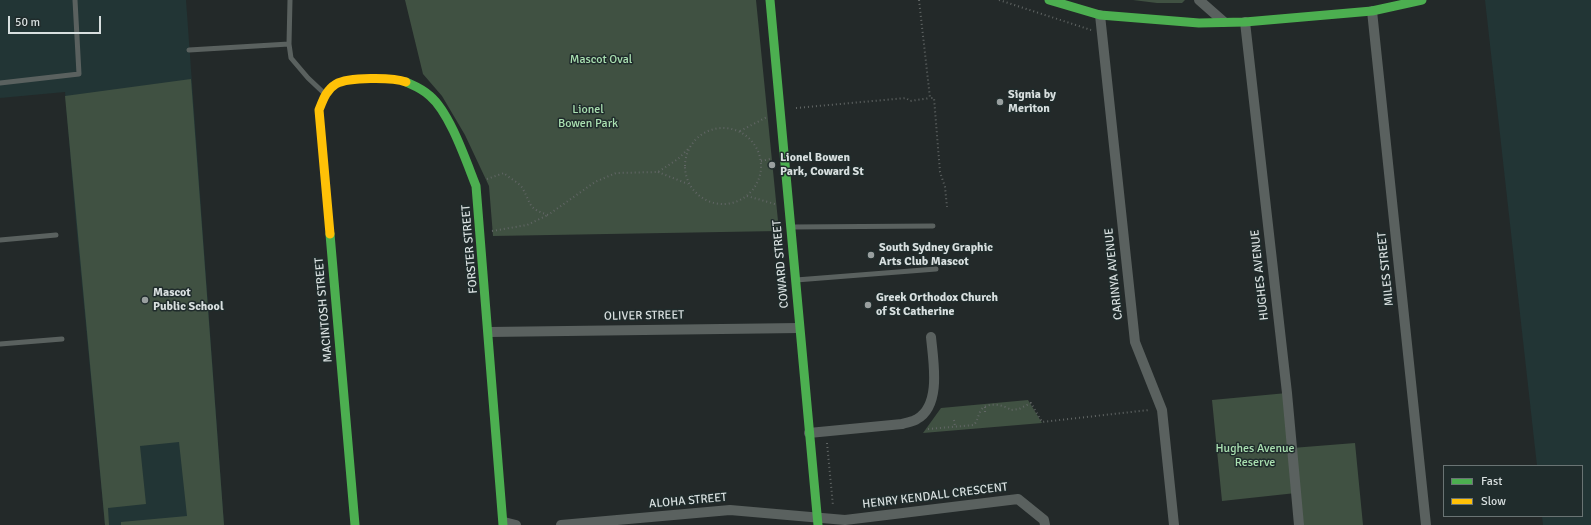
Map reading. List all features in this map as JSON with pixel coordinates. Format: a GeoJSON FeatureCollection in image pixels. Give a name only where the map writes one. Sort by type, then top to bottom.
{"type":"FeatureCollection","features":[{"type":"Feature","properties":{"kind":"street","name":"COWARD STREET"},"geometry":{"type":"LineString","coordinates":[[770,0],[817,521]]}},
{"type":"Feature","properties":{"kind":"street"},"geometry":{"type":"LineString","coordinates":[[1049,0],[1079,5],[1100,15],[1199,23],[1245,22],[1372,11],[1422,0]]}},
{"type":"Feature","properties":{"kind":"street"},"geometry":{"type":"LineString","coordinates":[[1200,0],[1224,22]]}},
{"type":"Feature","properties":{"kind":"street","name":"MILES STREET"},"geometry":{"type":"LineString","coordinates":[[1372,11],[1426,525]]}},
{"type":"Feature","properties":{"kind":"street","name":"CARINYA AVENUE"},"geometry":{"type":"LineString","coordinates":[[1100,15],[1135,342],[1162,410],[1174,525]]}},
{"type":"Feature","properties":{"kind":"street","name":"HUGHES AVENUE"},"geometry":{"type":"LineString","coordinates":[[1245,22],[1287,393],[1299,525]]}},
{"type":"Feature","properties":{"kind":"street","name":"FORSTER STREET"},"geometry":{"type":"LineString","coordinates":[[325,94],[336,84],[384,77],[398,79],[420,88],[431,96],[441,108],[476,186],[504,523]]}},
{"type":"Feature","properties":{"kind":"street","name":"MACINTOSH STREET"},"geometry":{"type":"LineString","coordinates":[[325,94],[319,110],[319,120],[355,525]]}},
{"type":"Feature","properties":{"kind":"street","name":"OLIVER STREET"},"geometry":{"type":"LineString","coordinates":[[489,332],[799,328]]}},
{"type":"Feature","properties":{"kind":"street"},"geometry":{"type":"LineString","coordinates":[[809,432],[902,424],[917,419],[926,411],[932,398],[934,378],[931,337]]}},
{"type":"Feature","properties":{"kind":"street","name":"HENRY KENDALL CRESCENT"},"geometry":{"type":"LineString","coordinates":[[817,521],[845,520],[1018,499],[1044,520],[1045,525]]}},
{"type":"Feature","properties":{"kind":"street","name":"ALOHA STREET"},"geometry":{"type":"LineString","coordinates":[[561,525],[730,510],[817,521]]}},
{"type":"Feature","properties":{"kind":"street"},"geometry":{"type":"LineString","coordinates":[[504,523],[516,525]]}},
{"type":"Feature","properties":{"kind":"lane"},"geometry":{"type":"LineString","coordinates":[[0,83],[80,74],[75,0]]}},
{"type":"Feature","properties":{"kind":"lane"},"geometry":{"type":"LineString","coordinates":[[290,0],[289,44],[291,58],[308,78],[325,94]]}},
{"type":"Feature","properties":{"kind":"lane"},"geometry":{"type":"LineString","coordinates":[[189,50],[289,44]]}},
{"type":"Feature","properties":{"kind":"lane"},"geometry":{"type":"LineString","coordinates":[[790,227],[933,226]]}},
{"type":"Feature","properties":{"kind":"lane"},"geometry":{"type":"LineString","coordinates":[[0,240],[56,235]]}},
{"type":"Feature","properties":{"kind":"lane"},"geometry":{"type":"LineString","coordinates":[[795,280],[936,269]]}},
{"type":"Feature","properties":{"kind":"lane"},"geometry":{"type":"LineString","coordinates":[[0,344],[62,339]]}},
{"type":"Feature","properties":{"kind":"path"},"geometry":{"type":"LineString","coordinates":[[919,0],[930,98]]}},
{"type":"Feature","properties":{"kind":"path"},"geometry":{"type":"LineString","coordinates":[[999,0],[1086,30],[1102,32]]}},
{"type":"Feature","properties":{"kind":"path"},"geometry":{"type":"LineString","coordinates":[[796,108],[906,98],[910,101],[934,98],[940,172],[945,187],[947,207]]}},
{"type":"Feature","properties":{"kind":"path"},"geometry":{"type":"LineString","coordinates":[[740,131],[767,117]]}},
{"type":"Feature","properties":{"kind":"path"},"geometry":{"type":"LineString","coordinates":[[658,172],[678,160],[695,139],[705,131],[722,127],[740,131],[750,138],[758,149],[761,160],[761,174],[756,186],[747,196],[735,202],[722,205],[709,202],[698,195],[689,185],[685,173],[684,161],[688,149]]}},
{"type":"Feature","properties":{"kind":"path"},"geometry":{"type":"LineString","coordinates":[[761,160],[770,160]]}},
{"type":"Feature","properties":{"kind":"path"},"geometry":{"type":"LineString","coordinates":[[480,233],[527,225],[548,215],[595,182],[616,173],[658,172],[689,185]]}},
{"type":"Feature","properties":{"kind":"path"},"geometry":{"type":"LineString","coordinates":[[476,186],[491,177],[504,173],[523,188],[526,200],[535,211],[548,215]]}},
{"type":"Feature","properties":{"kind":"path"},"geometry":{"type":"LineString","coordinates":[[747,196],[775,204]]}},
{"type":"Feature","properties":{"kind":"path"},"geometry":{"type":"LineString","coordinates":[[928,429],[974,425],[981,410],[990,405],[1005,406],[1011,410],[1019,409],[1031,403],[1042,422],[1149,410]]}},
{"type":"Feature","properties":{"kind":"path"},"geometry":{"type":"LineString","coordinates":[[985,407],[986,412]]}},
{"type":"Feature","properties":{"kind":"path"},"geometry":{"type":"LineString","coordinates":[[954,420],[955,426]]}},
{"type":"Feature","properties":{"kind":"path"},"geometry":{"type":"LineString","coordinates":[[827,443],[833,506]]}},
{"type":"Feature","properties":{"kind":"shaded area","name":"Mascot Public School"},"geometry":{"type":"Polygon","coordinates":[[[0,0],[186,0],[224,525],[105,525],[65,92],[0,98],[0,0]]]}},
{"type":"Feature","properties":{"kind":"shaded area"},"geometry":{"type":"Polygon","coordinates":[[[1485,0],[1591,0],[1591,525],[1543,525],[1542,517],[1583,517],[1583,465],[1537,465],[1485,0]]]}},
{"type":"Feature","properties":{"kind":"green space","name":"Lionel Bowen Park"},"geometry":{"type":"Polygon","coordinates":[[[405,0],[756,0],[779,231],[493,236],[489,186],[465,135],[442,96],[423,74],[405,0]]]}},
{"type":"Feature","properties":{"kind":"green space"},"geometry":{"type":"Polygon","coordinates":[[[1133,0],[1185,0],[1182,3],[1157,3],[1133,0]]]}},
{"type":"Feature","properties":{"kind":"green space","name":"Mascot Public School"},"geometry":{"type":"Polygon","coordinates":[[[191,79],[224,525],[121,525],[121,522],[187,516],[179,442],[140,446],[146,504],[108,508],[109,525],[105,525],[65,96],[191,79]]]}},
{"type":"Feature","properties":{"kind":"green space","name":"Hughes Avenue Reserve"},"geometry":{"type":"Polygon","coordinates":[[[1287,393],[1292,448],[1355,443],[1363,525],[1299,525],[1296,493],[1222,501],[1212,400],[1287,393]]]}},
{"type":"Feature","properties":{"kind":"green space"},"geometry":{"type":"Polygon","coordinates":[[[1028,400],[1042,423],[923,433],[941,408],[1028,400]]]}},
{"type":"Feature","properties":{"kind":"traffic: fast"},"geometry":{"type":"LineString","coordinates":[[770,0],[818,525]]}},
{"type":"Feature","properties":{"kind":"traffic: fast"},"geometry":{"type":"LineString","coordinates":[[1049,0],[1100,15],[1199,23],[1245,22],[1372,11],[1422,0]]}},
{"type":"Feature","properties":{"kind":"traffic: fast"},"geometry":{"type":"LineString","coordinates":[[406,82],[419,88],[427,94],[444,114],[457,138],[476,186],[503,525]]}},
{"type":"Feature","properties":{"kind":"traffic: fast"},"geometry":{"type":"LineString","coordinates":[[330,234],[355,525]]}},
{"type":"Feature","properties":{"kind":"traffic: slow"},"geometry":{"type":"LineString","coordinates":[[330,234],[319,110],[327,92],[336,84],[350,80],[371,78],[400,80],[406,82]]}},
{"type":"Feature","properties":{"kind":"place","name":"Signia by Meriton"},"geometry":{"type":"Point","coordinates":[1000,102]}},
{"type":"Feature","properties":{"kind":"place","name":"Lionel Bowen Park, Coward St"},"geometry":{"type":"Point","coordinates":[772,165]}},
{"type":"Feature","properties":{"kind":"place","name":"South Sydney Graphic Arts Club Mascot"},"geometry":{"type":"Point","coordinates":[871,255]}},
{"type":"Feature","properties":{"kind":"place","name":"Mascot Public School"},"geometry":{"type":"Point","coordinates":[145,300]}},
{"type":"Feature","properties":{"kind":"place","name":"Greek Orthodox Church of St Catherine"},"geometry":{"type":"Point","coordinates":[868,305]}},
{"type":"Feature","properties":{"kind":"park label","name":"Mascot Oval"},"geometry":{"type":"Point","coordinates":[601,60]}}]}
